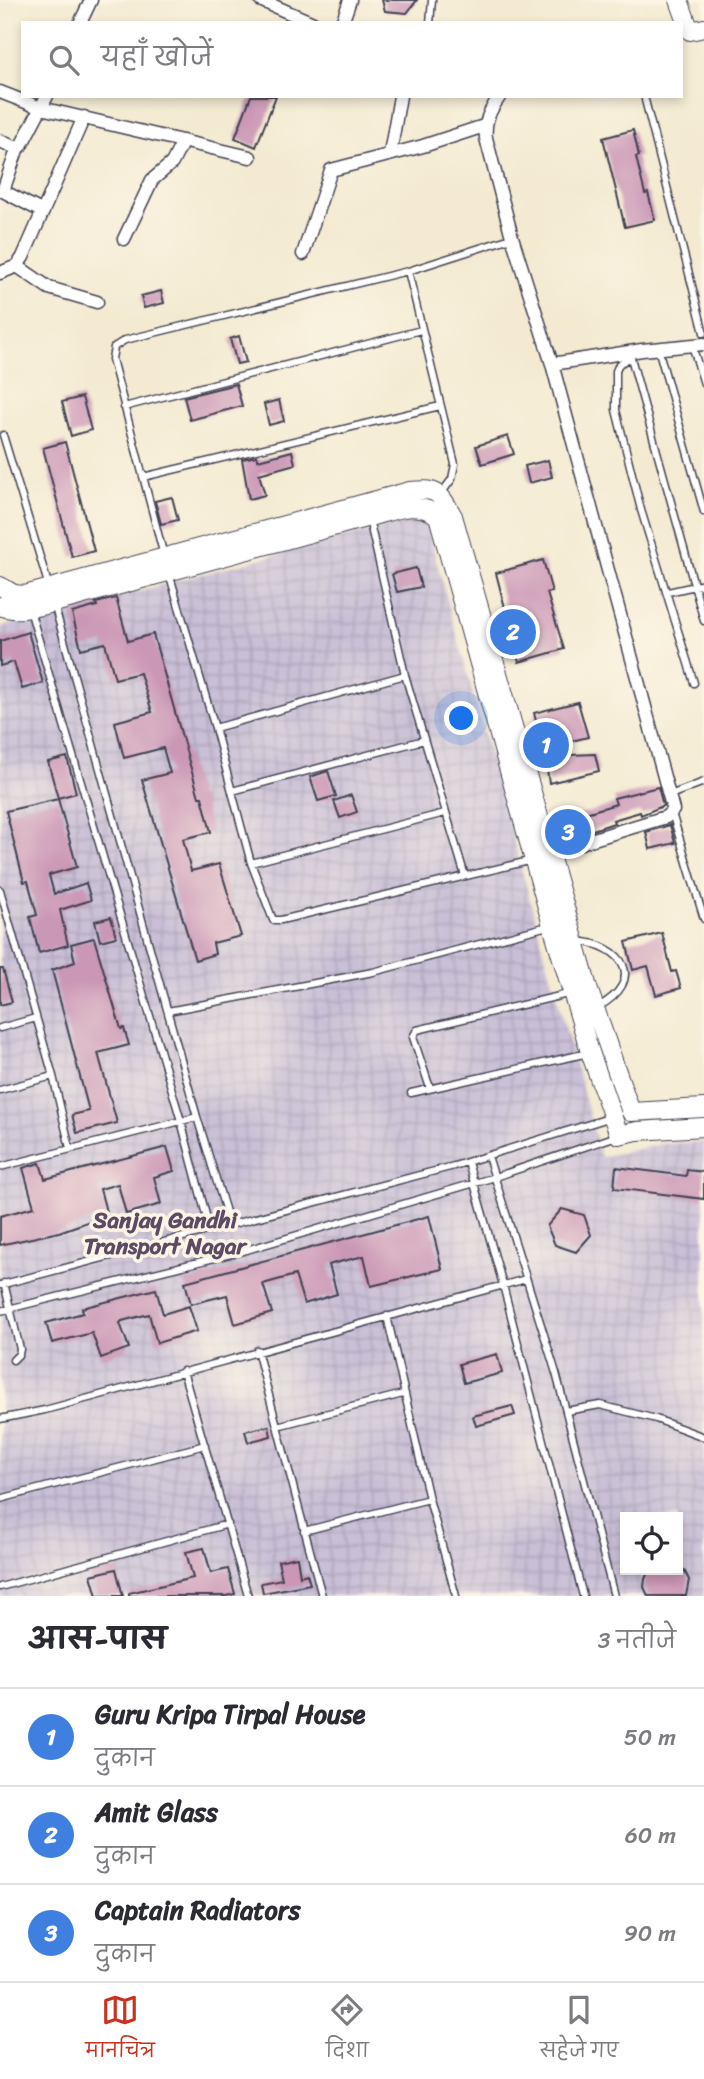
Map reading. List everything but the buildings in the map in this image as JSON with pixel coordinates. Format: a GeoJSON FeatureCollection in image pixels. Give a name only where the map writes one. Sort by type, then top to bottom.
{"type":"FeatureCollection","features":[{"type":"Feature","properties":{"kind":"main road"},"geometry":{"type":"LineString","coordinates":[[679,0],[692,31]]}},
{"type":"Feature","properties":{"kind":"main road"},"geometry":{"type":"LineString","coordinates":[[0,592],[7,609],[410,491],[430,489],[441,495],[453,516],[580,991],[594,1009],[637,1131]]}},
{"type":"Feature","properties":{"kind":"main road"},"geometry":{"type":"LineString","coordinates":[[166,564],[412,507],[427,507],[438,516],[542,855]]}},
{"type":"Feature","properties":{"kind":"main road"},"geometry":{"type":"LineString","coordinates":[[560,923],[574,941],[590,1052],[619,1135],[637,1131],[704,1127]]}},
{"type":"Feature","properties":{"kind":"main road"},"geometry":{"type":"LineString","coordinates":[[613,1117],[631,1112],[704,1108]]}},
{"type":"Feature","properties":{"kind":"street"},"geometry":{"type":"LineString","coordinates":[[81,21],[91,0]]}},
{"type":"Feature","properties":{"kind":"street"},"geometry":{"type":"LineString","coordinates":[[260,0],[308,21]]}},
{"type":"Feature","properties":{"kind":"street"},"geometry":{"type":"LineString","coordinates":[[343,21],[350,0]]}},
{"type":"Feature","properties":{"kind":"street"},"geometry":{"type":"LineString","coordinates":[[0,92],[21,97]]}},
{"type":"Feature","properties":{"kind":"street"},"geometry":{"type":"LineString","coordinates":[[26,98],[84,117],[250,157]]}},
{"type":"Feature","properties":{"kind":"street"},"geometry":{"type":"LineString","coordinates":[[390,154],[400,98]]}},
{"type":"Feature","properties":{"kind":"street"},"geometry":{"type":"LineString","coordinates":[[498,98],[484,126],[512,237],[552,364],[670,795],[672,813],[542,855]]}},
{"type":"Feature","properties":{"kind":"street"},"geometry":{"type":"LineString","coordinates":[[43,212],[3,191],[18,148],[23,144],[44,102]]}},
{"type":"Feature","properties":{"kind":"street"},"geometry":{"type":"LineString","coordinates":[[0,274],[17,266],[30,244],[84,117]]}},
{"type":"Feature","properties":{"kind":"street"},"geometry":{"type":"LineString","coordinates":[[303,254],[331,170],[423,146],[484,126]]}},
{"type":"Feature","properties":{"kind":"street"},"geometry":{"type":"LineString","coordinates":[[0,141],[18,148]]}},
{"type":"Feature","properties":{"kind":"street"},"geometry":{"type":"LineString","coordinates":[[124,239],[152,180],[172,163],[183,141]]}},
{"type":"Feature","properties":{"kind":"street"},"geometry":{"type":"LineString","coordinates":[[17,266],[49,288],[97,302]]}},
{"type":"Feature","properties":{"kind":"street"},"geometry":{"type":"LineString","coordinates":[[552,364],[658,348],[698,345]]}},
{"type":"Feature","properties":{"kind":"lane"},"geometry":{"type":"LineString","coordinates":[[430,21],[432,0]]}},
{"type":"Feature","properties":{"kind":"lane"},"geometry":{"type":"LineString","coordinates":[[645,100],[704,333]]}},
{"type":"Feature","properties":{"kind":"lane"},"geometry":{"type":"LineString","coordinates":[[512,237],[408,271],[125,340],[114,347],[112,352],[166,564],[215,728],[251,863],[269,916],[276,921],[542,855]]}},
{"type":"Feature","properties":{"kind":"lane"},"geometry":{"type":"LineString","coordinates":[[408,271],[455,464],[452,479],[441,495],[427,507]]}},
{"type":"Feature","properties":{"kind":"lane"},"geometry":{"type":"LineString","coordinates":[[124,407],[421,330]]}},
{"type":"Feature","properties":{"kind":"lane"},"geometry":{"type":"LineString","coordinates":[[698,345],[704,384]]}},
{"type":"Feature","properties":{"kind":"lane"},"geometry":{"type":"LineString","coordinates":[[658,348],[704,512]]}},
{"type":"Feature","properties":{"kind":"lane"},"geometry":{"type":"LineString","coordinates":[[694,683],[641,510],[616,410],[616,371],[620,363],[631,354],[704,621]]}},
{"type":"Feature","properties":{"kind":"lane"},"geometry":{"type":"LineString","coordinates":[[143,477],[440,406]]}},
{"type":"Feature","properties":{"kind":"lane"},"geometry":{"type":"LineString","coordinates":[[2,435],[52,595],[197,1117],[230,1225]]}},
{"type":"Feature","properties":{"kind":"lane"},"geometry":{"type":"LineString","coordinates":[[369,517],[405,675],[444,813],[465,876]]}},
{"type":"Feature","properties":{"kind":"lane"},"geometry":{"type":"LineString","coordinates":[[668,592],[704,584]]}},
{"type":"Feature","properties":{"kind":"lane"},"geometry":{"type":"LineString","coordinates":[[27,601],[181,1121],[210,1230]]}},
{"type":"Feature","properties":{"kind":"lane"},"geometry":{"type":"LineString","coordinates":[[215,728],[405,675]]}},
{"type":"Feature","properties":{"kind":"lane"},"geometry":{"type":"LineString","coordinates":[[232,791],[424,740]]}},
{"type":"Feature","properties":{"kind":"lane"},"geometry":{"type":"LineString","coordinates":[[670,795],[704,782]]}},
{"type":"Feature","properties":{"kind":"lane"},"geometry":{"type":"LineString","coordinates":[[251,863],[444,813]]}},
{"type":"Feature","properties":{"kind":"lane"},"geometry":{"type":"LineString","coordinates":[[672,813],[704,919]]}},
{"type":"Feature","properties":{"kind":"lane"},"geometry":{"type":"LineString","coordinates":[[0,890],[70,1147]]}},
{"type":"Feature","properties":{"kind":"lane"},"geometry":{"type":"LineString","coordinates":[[168,1011],[373,972],[560,923]]}},
{"type":"Feature","properties":{"kind":"lane"},"geometry":{"type":"LineString","coordinates":[[574,941],[592,942],[610,948],[620,959],[625,975],[621,988],[611,1000],[594,1009]]}},
{"type":"Feature","properties":{"kind":"lane"},"geometry":{"type":"LineString","coordinates":[[430,1088],[413,1037],[417,1030],[580,991]]}},
{"type":"Feature","properties":{"kind":"lane"},"geometry":{"type":"LineString","coordinates":[[0,1028],[36,1018]]}},
{"type":"Feature","properties":{"kind":"lane"},"geometry":{"type":"LineString","coordinates":[[411,1093],[590,1052]]}},
{"type":"Feature","properties":{"kind":"lane"},"geometry":{"type":"LineString","coordinates":[[0,1090],[52,1076]]}},
{"type":"Feature","properties":{"kind":"lane"},"geometry":{"type":"LineString","coordinates":[[0,1167],[70,1147],[197,1117]]}},
{"type":"Feature","properties":{"kind":"lane"},"geometry":{"type":"LineString","coordinates":[[13,1360],[20,1349],[2,1284],[468,1162],[613,1117]]}},
{"type":"Feature","properties":{"kind":"lane"},"geometry":{"type":"LineString","coordinates":[[0,1311],[243,1251],[495,1177],[619,1135]]}},
{"type":"Feature","properties":{"kind":"lane"},"geometry":{"type":"LineString","coordinates":[[488,1156],[566,1411],[614,1596]]}},
{"type":"Feature","properties":{"kind":"lane"},"geometry":{"type":"LineString","coordinates":[[468,1162],[503,1285],[583,1596]]}},
{"type":"Feature","properties":{"kind":"lane"},"geometry":{"type":"LineString","coordinates":[[0,1419],[526,1279]]}},
{"type":"Feature","properties":{"kind":"lane"},"geometry":{"type":"LineString","coordinates":[[387,1316],[403,1394],[456,1596]]}},
{"type":"Feature","properties":{"kind":"lane"},"geometry":{"type":"LineString","coordinates":[[257,1350],[322,1596]]}},
{"type":"Feature","properties":{"kind":"lane"},"geometry":{"type":"LineString","coordinates":[[183,1371],[248,1596]]}},
{"type":"Feature","properties":{"kind":"lane"},"geometry":{"type":"LineString","coordinates":[[277,1426],[403,1394]]}},
{"type":"Feature","properties":{"kind":"lane"},"geometry":{"type":"LineString","coordinates":[[566,1411],[600,1405],[656,1419],[704,1437]]}},
{"type":"Feature","properties":{"kind":"lane"},"geometry":{"type":"LineString","coordinates":[[0,1499],[205,1445]]}},
{"type":"Feature","properties":{"kind":"lane"},"geometry":{"type":"LineString","coordinates":[[304,1531],[429,1499]]}},
{"type":"Feature","properties":{"kind":"lane"},"geometry":{"type":"LineString","coordinates":[[0,1587],[228,1524]]}},
{"type":"Feature","properties":{"kind":"shaded area"},"geometry":{"type":"Polygon","coordinates":[[[424,516],[601,1157],[661,1144],[704,1142],[704,1596],[0,1596],[0,627],[424,516]]]}},
{"type":"Feature","properties":{"kind":"place","name":"Amit Glass"},"geometry":{"type":"Point","coordinates":[513,632]}},
{"type":"Feature","properties":{"kind":"place","name":"Guru Kripa Tirpal House"},"geometry":{"type":"Point","coordinates":[546,745]}},
{"type":"Feature","properties":{"kind":"place","name":"Captain Radiators"},"geometry":{"type":"Point","coordinates":[568,832]}},
{"type":"Feature","properties":{"kind":"district","name":"Sanjay Gandhi Transport Nagar"},"geometry":{"type":"Point","coordinates":[165,1233]}}]}
